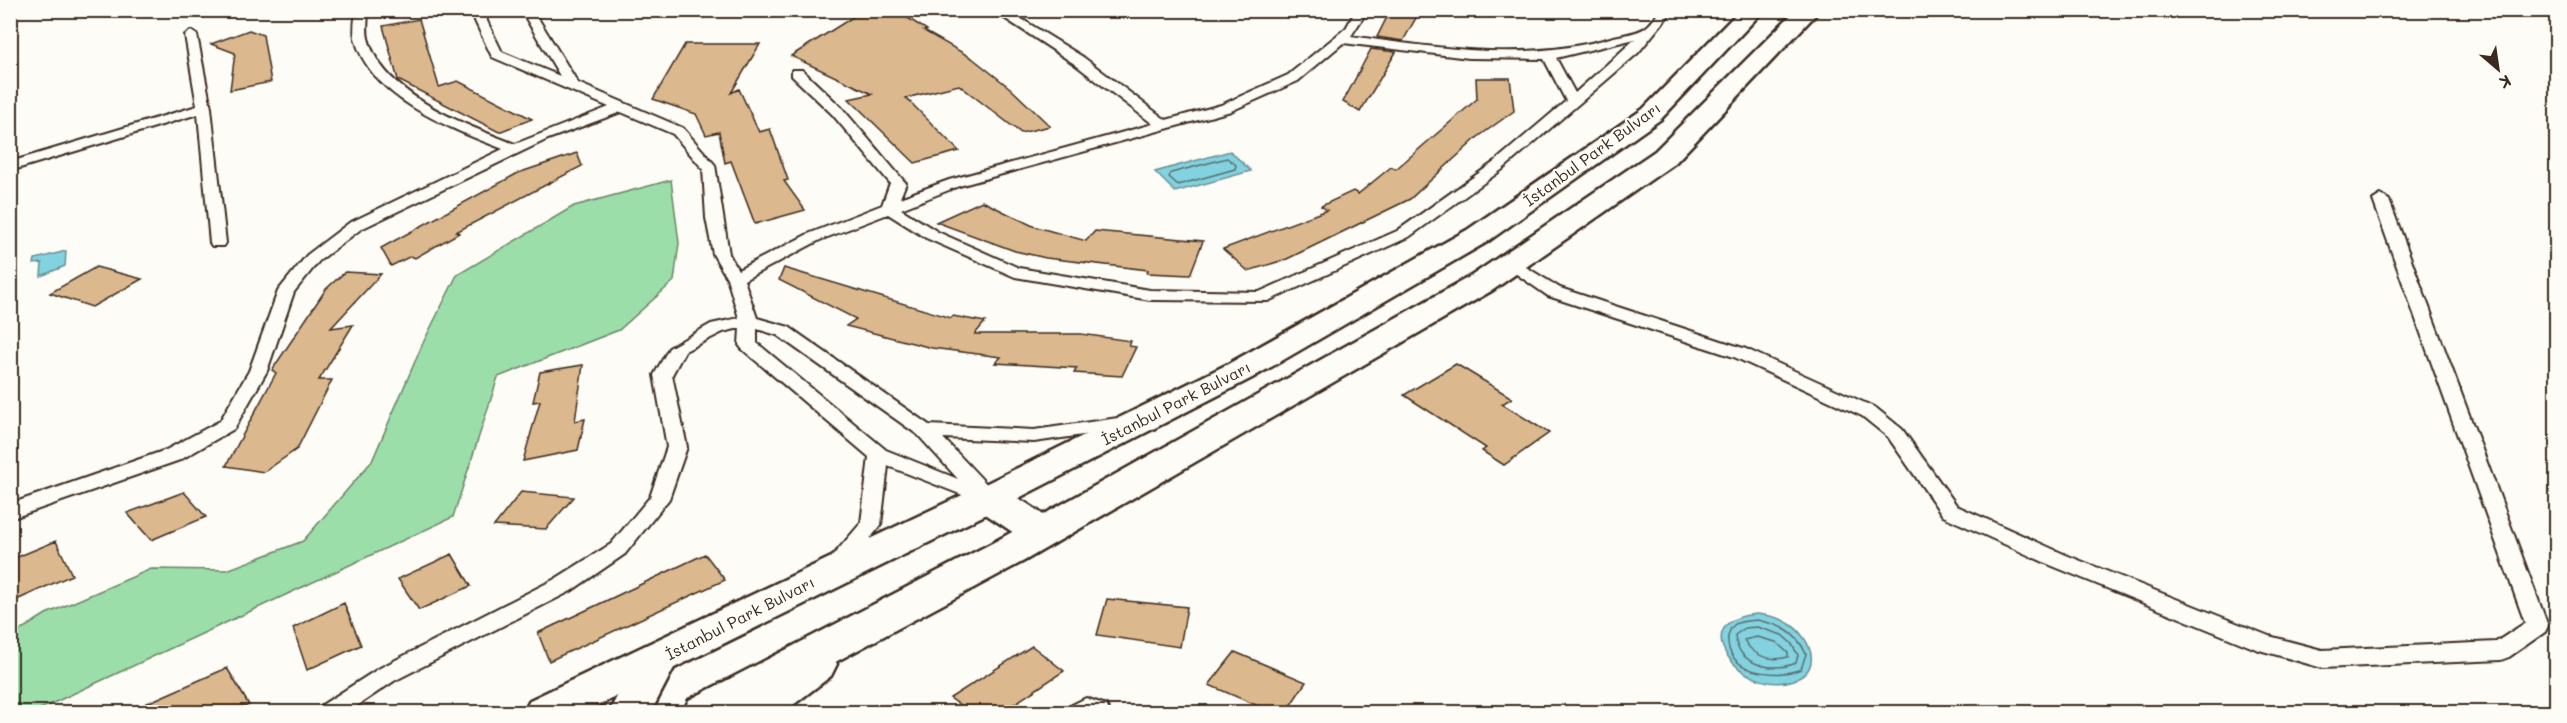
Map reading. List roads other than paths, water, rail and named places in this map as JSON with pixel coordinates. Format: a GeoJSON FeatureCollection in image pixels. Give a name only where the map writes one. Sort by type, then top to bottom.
{"type":"FeatureCollection","features":[{"type":"Feature","properties":{"kind":"main road","name":"İstanbul Park Bulvarı"},"geometry":{"type":"LineString","coordinates":[[545,712],[657,660],[829,573],[988,498],[1240,371],[1477,236],[1652,114],[1754,10]]}},
{"type":"Feature","properties":{"kind":"main road"},"geometry":{"type":"LineString","coordinates":[[704,712],[847,639],[1042,533],[1472,289],[1665,157],[1809,10]]}},
{"type":"Feature","properties":{"kind":"main road"},"geometry":{"type":"LineString","coordinates":[[988,498],[1042,533]]}},
{"type":"Feature","properties":{"kind":"main road"},"geometry":{"type":"LineString","coordinates":[[754,712],[847,639]]}},
{"type":"Feature","properties":{"kind":"main road"},"geometry":{"type":"LineString","coordinates":[[630,712],[657,660]]}},
{"type":"Feature","properties":{"kind":"lane"},"geometry":{"type":"LineString","coordinates":[[362,10],[363,41],[374,67],[394,89],[448,123],[515,149]]}},
{"type":"Feature","properties":{"kind":"lane"},"geometry":{"type":"LineString","coordinates":[[480,10],[481,21],[497,54],[678,131],[710,168],[714,218],[721,254],[735,278],[749,321],[748,345],[879,455],[988,498]]}},
{"type":"Feature","properties":{"kind":"lane"},"geometry":{"type":"LineString","coordinates":[[527,10],[573,87]]}},
{"type":"Feature","properties":{"kind":"lane"},"geometry":{"type":"LineString","coordinates":[[998,10],[1078,60],[1165,126]]}},
{"type":"Feature","properties":{"kind":"lane"},"geometry":{"type":"LineString","coordinates":[[735,278],[814,237],[954,183],[1226,108],[1293,78],[1352,30],[1362,10]]}},
{"type":"Feature","properties":{"kind":"lane"},"geometry":{"type":"LineString","coordinates":[[889,208],[932,235],[1015,272],[1150,295],[1262,297],[1403,234],[1498,166],[1633,50],[1667,10]]}},
{"type":"Feature","properties":{"kind":"lane"},"geometry":{"type":"LineString","coordinates":[[1341,39],[1494,55],[1548,55],[1593,47],[1649,31]]}},
{"type":"Feature","properties":{"kind":"lane"},"geometry":{"type":"LineString","coordinates":[[190,35],[204,108],[218,243]]}},
{"type":"Feature","properties":{"kind":"lane"},"geometry":{"type":"LineString","coordinates":[[1548,55],[1573,102]]}},
{"type":"Feature","properties":{"kind":"lane"},"geometry":{"type":"LineString","coordinates":[[797,73],[837,111],[898,183],[889,208]]}},
{"type":"Feature","properties":{"kind":"lane"},"geometry":{"type":"LineString","coordinates":[[10,512],[173,455],[227,425],[258,371],[286,291],[313,258],[355,226],[515,149],[621,107]]}},
{"type":"Feature","properties":{"kind":"lane"},"geometry":{"type":"LineString","coordinates":[[10,167],[204,108]]}},
{"type":"Feature","properties":{"kind":"lane"},"geometry":{"type":"LineString","coordinates":[[1510,264],[1554,292],[1740,352],[1869,412],[1896,433],[1950,511],[2058,560],[2264,643],[2322,659],[2501,651],[2537,626],[2382,200]]}},
{"type":"Feature","properties":{"kind":"lane"},"geometry":{"type":"LineString","coordinates":[[330,712],[386,675],[563,585],[618,549],[659,499],[677,447],[663,375],[678,348],[717,328],[749,321],[783,331],[925,431],[988,498]]}},
{"type":"Feature","properties":{"kind":"lane"},"geometry":{"type":"LineString","coordinates":[[925,431],[1034,436],[1139,421]]}},
{"type":"Feature","properties":{"kind":"lane"},"geometry":{"type":"LineString","coordinates":[[829,573],[871,525],[879,455]]}},
{"type":"Feature","properties":{"kind":"lane"},"geometry":{"type":"LineString","coordinates":[[1080,712],[1086,708],[1098,712]]}},
{"type":"Feature","properties":{"kind":"water"},"geometry":{"type":"Polygon","coordinates":[[[1230,151],[1251,171],[1175,192],[1155,172],[1230,151]]]}},
{"type":"Feature","properties":{"kind":"water"},"geometry":{"type":"Polygon","coordinates":[[[66,251],[65,266],[41,276],[42,263],[34,264],[35,259],[66,251]]]}},
{"type":"Feature","properties":{"kind":"water"},"geometry":{"type":"Polygon","coordinates":[[[1757,614],[1781,619],[1796,628],[1802,635],[1807,643],[1811,660],[1804,675],[1794,680],[1774,683],[1756,678],[1739,669],[1728,656],[1722,642],[1723,629],[1735,619],[1757,614]]]}}]}
